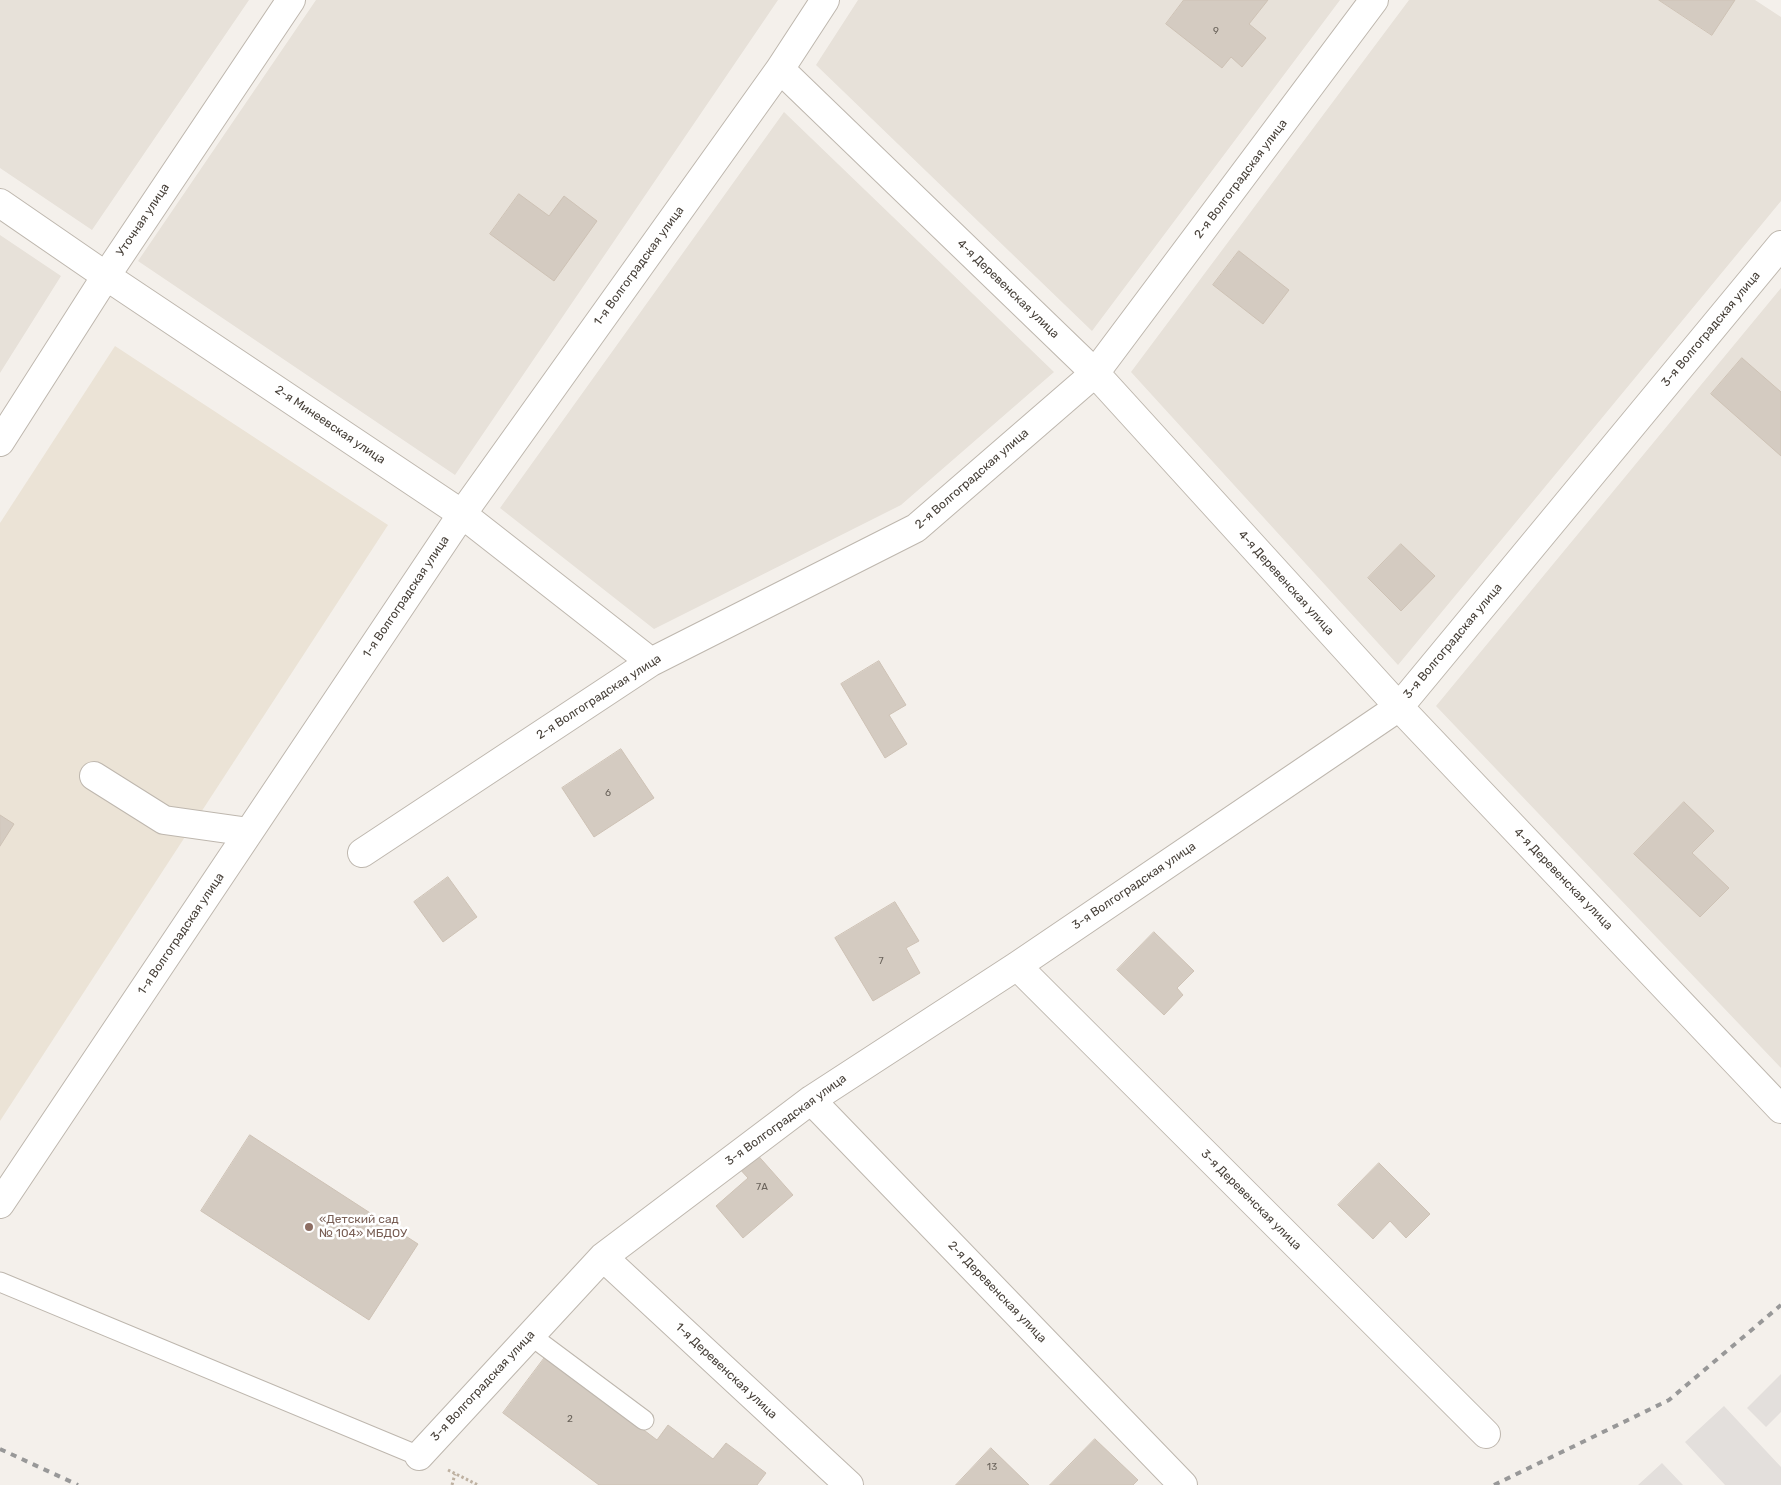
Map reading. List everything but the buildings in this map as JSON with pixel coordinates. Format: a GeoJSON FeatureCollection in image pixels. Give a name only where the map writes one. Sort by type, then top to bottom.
{"type":"FeatureCollection","features":[{"type":"Feature","properties":{"kind":"street","name":"Уточная улица"},"geometry":{"type":"LineString","coordinates":[[0,442],[106,276],[291,0]]}},
{"type":"Feature","properties":{"kind":"street","name":"1-я Волгоградская улица"},"geometry":{"type":"LineString","coordinates":[[0,1204],[462,514],[780,69],[825,0]]}},
{"type":"Feature","properties":{"kind":"street","name":"2-я Волгоградская улица"},"geometry":{"type":"LineString","coordinates":[[362,853],[650,662],[916,528],[1095,373],[1374,0]]}},
{"type":"Feature","properties":{"kind":"street","name":"4-я Деревенская улица"},"geometry":{"type":"LineString","coordinates":[[780,69],[1095,373],[1399,707],[1781,1109]]}},
{"type":"Feature","properties":{"kind":"street","name":"2-я Минеевская улица"},"geometry":{"type":"LineString","coordinates":[[0,203],[462,514],[650,662]]}},
{"type":"Feature","properties":{"kind":"street","name":"3-я Волгоградская улица"},"geometry":{"type":"LineString","coordinates":[[419,1456],[603,1257],[811,1100],[1017,966],[1399,707],[1781,245]]}},
{"type":"Feature","properties":{"kind":"street"},"geometry":{"type":"LineString","coordinates":[[94,776],[164,820],[249,832]]}},
{"type":"Feature","properties":{"kind":"street","name":"3-я Деревенская улица"},"geometry":{"type":"LineString","coordinates":[[1017,966],[1486,1434]]}},
{"type":"Feature","properties":{"kind":"street","name":"2-я Деревенская улица"},"geometry":{"type":"LineString","coordinates":[[811,1100],[1183,1485]]}},
{"type":"Feature","properties":{"kind":"street","name":"1-я Деревенская улица"},"geometry":{"type":"LineString","coordinates":[[603,1257],[848,1485]]}},
{"type":"Feature","properties":{"kind":"lane"},"geometry":{"type":"LineString","coordinates":[[0,1282],[419,1456]]}},
{"type":"Feature","properties":{"kind":"lane"},"geometry":{"type":"LineString","coordinates":[[530,1335],[644,1420]]}},
{"type":"Feature","properties":{"kind":"path"},"geometry":{"type":"LineString","coordinates":[[452,1485],[455,1474]]}},
{"type":"Feature","properties":{"kind":"shaded area"},"geometry":{"type":"Polygon","coordinates":[[[0,0],[249,0],[92,230],[0,168],[0,0]]]}},
{"type":"Feature","properties":{"kind":"shaded area"},"geometry":{"type":"Polygon","coordinates":[[[316,0],[778,0],[455,475],[138,261],[316,0]]]}},
{"type":"Feature","properties":{"kind":"shaded area"},"geometry":{"type":"Polygon","coordinates":[[[858,0],[1340,0],[1092,331],[816,65],[858,0]]]}},
{"type":"Feature","properties":{"kind":"shaded area"},"geometry":{"type":"Polygon","coordinates":[[[1409,0],[1755,0],[1781,17],[1781,201],[1398,665],[1131,372],[1409,0]]]}},
{"type":"Feature","properties":{"kind":"shaded area"},"geometry":{"type":"Polygon","coordinates":[[[784,112],[1054,372],[901,505],[654,629],[500,508],[784,112]]]}},
{"type":"Feature","properties":{"kind":"shaded area"},"geometry":{"type":"Polygon","coordinates":[[[0,235],[61,276],[0,373],[0,235]]]}},
{"type":"Feature","properties":{"kind":"shaded area"},"geometry":{"type":"Polygon","coordinates":[[[1781,288],[1781,1068],[1436,706],[1781,288]]]}},
{"type":"Feature","properties":{"kind":"shaded area"},"geometry":{"type":"Polygon","coordinates":[[[115,346],[388,525],[0,1121],[0,523],[115,346]]]}},
{"type":"Feature","properties":{"kind":"shaded area"},"geometry":{"type":"Polygon","coordinates":[[[1781,1374],[1781,1412],[1766,1427],[1747,1408],[1781,1374]]]}},
{"type":"Feature","properties":{"kind":"shaded area"},"geometry":{"type":"Polygon","coordinates":[[[1724,1406],[1781,1467],[1781,1485],[1725,1485],[1685,1442],[1724,1406]]]}},
{"type":"Feature","properties":{"kind":"shaded area"},"geometry":{"type":"Polygon","coordinates":[[[1662,1463],[1683,1485],[1638,1485],[1662,1463]]]}},
{"type":"Feature","properties":{"kind":"railway"},"geometry":{"type":"LineString","coordinates":[[1494,1485],[1669,1400],[1781,1305]]}},
{"type":"Feature","properties":{"kind":"railway"},"geometry":{"type":"LineString","coordinates":[[0,1449],[78,1485]]}},
{"type":"Feature","properties":{"kind":"place","name":"«Детский сад № 104» МБДОУ"},"geometry":{"type":"Point","coordinates":[309,1227]}}]}
